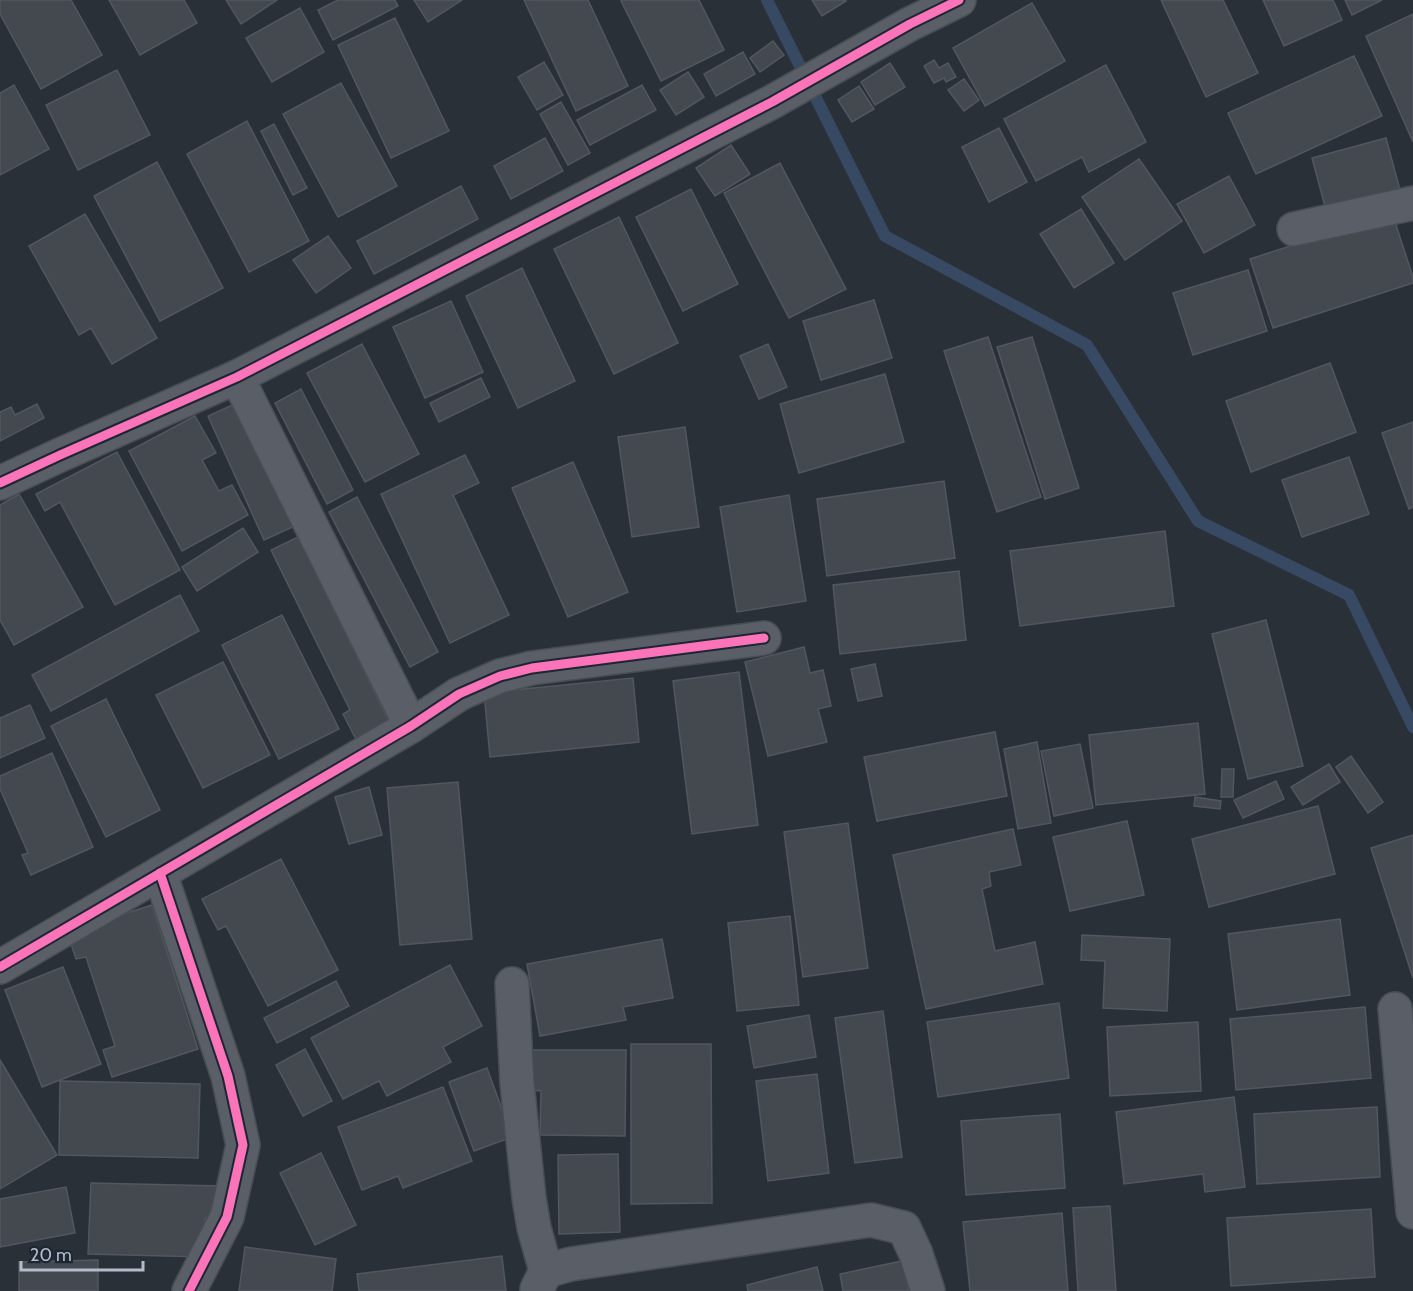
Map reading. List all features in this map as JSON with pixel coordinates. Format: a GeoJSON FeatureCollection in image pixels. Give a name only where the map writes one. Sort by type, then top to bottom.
{"type":"FeatureCollection","features":[{"type":"Feature","properties":{"kind":"street"},"geometry":{"type":"LineString","coordinates":[[0,483],[237,377],[772,102],[835,67],[905,12],[959,0]]}},
{"type":"Feature","properties":{"kind":"street"},"geometry":{"type":"LineString","coordinates":[[1294,229],[1413,203]]}},
{"type":"Feature","properties":{"kind":"street"},"geometry":{"type":"LineString","coordinates":[[237,377],[411,726]]}},
{"type":"Feature","properties":{"kind":"street"},"geometry":{"type":"LineString","coordinates":[[0,967],[411,726],[459,694],[500,676],[532,668],[764,638]]}},
{"type":"Feature","properties":{"kind":"street"},"geometry":{"type":"LineString","coordinates":[[160,873],[228,1076],[243,1145],[227,1217],[189,1291]]}},
{"type":"Feature","properties":{"kind":"street"},"geometry":{"type":"LineString","coordinates":[[512,984],[517,1083],[529,1198],[541,1281],[582,1263],[871,1220],[904,1228],[916,1254],[928,1291]]}},
{"type":"Feature","properties":{"kind":"street"},"geometry":{"type":"LineString","coordinates":[[1395,1009],[1413,1212]]}},
{"type":"Feature","properties":{"kind":"building"},"geometry":{"type":"Polygon","coordinates":[[[0,0],[71,0],[102,55],[41,89],[0,14],[0,0]]]}},
{"type":"Feature","properties":{"kind":"building"},"geometry":{"type":"Polygon","coordinates":[[[109,0],[184,0],[197,23],[140,55],[109,0]]]}},
{"type":"Feature","properties":{"kind":"building"},"geometry":{"type":"Polygon","coordinates":[[[226,0],[277,0],[241,24],[226,0]]]}},
{"type":"Feature","properties":{"kind":"building"},"geometry":{"type":"Polygon","coordinates":[[[338,0],[395,0],[398,6],[333,40],[318,10],[338,0]]]}},
{"type":"Feature","properties":{"kind":"building"},"geometry":{"type":"Polygon","coordinates":[[[414,0],[462,0],[428,22],[414,0]]]}},
{"type":"Feature","properties":{"kind":"building"},"geometry":{"type":"Polygon","coordinates":[[[524,0],[588,0],[628,86],[576,111],[524,0]]]}},
{"type":"Feature","properties":{"kind":"building"},"geometry":{"type":"Polygon","coordinates":[[[622,0],[699,0],[724,50],[661,81],[622,0]]]}},
{"type":"Feature","properties":{"kind":"building"},"geometry":{"type":"Polygon","coordinates":[[[812,0],[846,0],[846,1],[822,16],[812,0]]]}},
{"type":"Feature","properties":{"kind":"building"},"geometry":{"type":"Polygon","coordinates":[[[1161,0],[1223,0],[1258,73],[1206,97],[1161,0]]]}},
{"type":"Feature","properties":{"kind":"building"},"geometry":{"type":"Polygon","coordinates":[[[1263,0],[1333,0],[1342,20],[1284,46],[1263,0]]]}},
{"type":"Feature","properties":{"kind":"building"},"geometry":{"type":"Polygon","coordinates":[[[1345,0],[1382,0],[1352,15],[1345,0]]]}},
{"type":"Feature","properties":{"kind":"building"},"geometry":{"type":"Polygon","coordinates":[[[1032,3],[1065,61],[985,106],[953,48],[1032,3]]]}},
{"type":"Feature","properties":{"kind":"building"},"geometry":{"type":"Polygon","coordinates":[[[300,8],[324,52],[272,82],[246,38],[300,8]]]}},
{"type":"Feature","properties":{"kind":"building"},"geometry":{"type":"Polygon","coordinates":[[[1413,14],[1413,142],[1366,36],[1413,14]]]}},
{"type":"Feature","properties":{"kind":"building"},"geometry":{"type":"Polygon","coordinates":[[[395,18],[449,131],[391,158],[338,45],[395,18]]]}},
{"type":"Feature","properties":{"kind":"building"},"geometry":{"type":"Polygon","coordinates":[[[773,41],[784,55],[760,72],[750,58],[773,41]]]}},
{"type":"Feature","properties":{"kind":"building"},"geometry":{"type":"Polygon","coordinates":[[[743,52],[755,74],[716,96],[704,74],[743,52]]]}},
{"type":"Feature","properties":{"kind":"building"},"geometry":{"type":"Polygon","coordinates":[[[1354,56],[1382,116],[1256,174],[1228,113],[1354,56]]]}},
{"type":"Feature","properties":{"kind":"building"},"geometry":{"type":"Polygon","coordinates":[[[934,60],[939,68],[948,63],[956,77],[946,82],[944,78],[934,83],[924,66],[934,60]]]}},
{"type":"Feature","properties":{"kind":"building"},"geometry":{"type":"Polygon","coordinates":[[[544,62],[563,95],[537,110],[518,77],[544,62]]]}},
{"type":"Feature","properties":{"kind":"building"},"geometry":{"type":"Polygon","coordinates":[[[890,63],[905,87],[875,105],[861,82],[890,63]]]}},
{"type":"Feature","properties":{"kind":"building"},"geometry":{"type":"Polygon","coordinates":[[[1106,65],[1146,142],[1089,172],[1082,157],[1036,181],[1004,119],[1106,65]]]}},
{"type":"Feature","properties":{"kind":"building"},"geometry":{"type":"Polygon","coordinates":[[[117,70],[150,135],[78,170],[46,105],[117,70]]]}},
{"type":"Feature","properties":{"kind":"building"},"geometry":{"type":"Polygon","coordinates":[[[688,72],[704,97],[676,115],[660,90],[688,72]]]}},
{"type":"Feature","properties":{"kind":"building"},"geometry":{"type":"Polygon","coordinates":[[[964,79],[979,100],[964,111],[948,90],[964,79]]]}},
{"type":"Feature","properties":{"kind":"building"},"geometry":{"type":"Polygon","coordinates":[[[341,83],[397,186],[338,217],[283,114],[341,83]]]}},
{"type":"Feature","properties":{"kind":"building"},"geometry":{"type":"Polygon","coordinates":[[[14,85],[49,149],[0,175],[0,93],[14,85]]]}},
{"type":"Feature","properties":{"kind":"building"},"geometry":{"type":"Polygon","coordinates":[[[642,85],[656,110],[590,145],[577,120],[642,85]]]}},
{"type":"Feature","properties":{"kind":"building"},"geometry":{"type":"Polygon","coordinates":[[[859,86],[874,109],[852,122],[838,100],[859,86]]]}},
{"type":"Feature","properties":{"kind":"building"},"geometry":{"type":"Polygon","coordinates":[[[561,102],[590,153],[568,165],[540,114],[561,102]]]}},
{"type":"Feature","properties":{"kind":"building"},"geometry":{"type":"Polygon","coordinates":[[[247,121],[309,241],[249,272],[187,154],[247,121]]]}},
{"type":"Feature","properties":{"kind":"building"},"geometry":{"type":"Polygon","coordinates":[[[274,124],[307,188],[293,195],[261,131],[274,124]]]}},
{"type":"Feature","properties":{"kind":"building"},"geometry":{"type":"Polygon","coordinates":[[[999,128],[1027,182],[989,202],[962,147],[999,128]]]}},
{"type":"Feature","properties":{"kind":"building"},"geometry":{"type":"Polygon","coordinates":[[[545,138],[563,171],[511,199],[494,166],[545,138]]]}},
{"type":"Feature","properties":{"kind":"building"},"geometry":{"type":"Polygon","coordinates":[[[1386,138],[1400,190],[1326,210],[1312,158],[1386,138]]]}},
{"type":"Feature","properties":{"kind":"building"},"geometry":{"type":"Polygon","coordinates":[[[731,145],[750,174],[715,196],[696,168],[731,145]]]}},
{"type":"Feature","properties":{"kind":"building"},"geometry":{"type":"Polygon","coordinates":[[[1139,159],[1182,221],[1125,260],[1082,197],[1139,159]]]}},
{"type":"Feature","properties":{"kind":"building"},"geometry":{"type":"Polygon","coordinates":[[[157,162],[223,288],[160,321],[94,196],[157,162]]]}},
{"type":"Feature","properties":{"kind":"building"},"geometry":{"type":"Polygon","coordinates":[[[780,163],[846,289],[789,318],[724,193],[780,163]]]}},
{"type":"Feature","properties":{"kind":"building"},"geometry":{"type":"Polygon","coordinates":[[[1229,176],[1255,225],[1204,253],[1177,204],[1229,176]]]}},
{"type":"Feature","properties":{"kind":"building"},"geometry":{"type":"Polygon","coordinates":[[[461,186],[478,219],[374,274],[357,241],[461,186]]]}},
{"type":"Feature","properties":{"kind":"building"},"geometry":{"type":"Polygon","coordinates":[[[691,189],[738,284],[683,311],[636,217],[691,189]]]}},
{"type":"Feature","properties":{"kind":"building"},"geometry":{"type":"Polygon","coordinates":[[[1081,209],[1114,263],[1074,288],[1040,234],[1081,209]]]}},
{"type":"Feature","properties":{"kind":"building"},"geometry":{"type":"Polygon","coordinates":[[[1392,213],[1413,283],[1273,328],[1250,259],[1392,213]]]}},
{"type":"Feature","properties":{"kind":"building"},"geometry":{"type":"Polygon","coordinates":[[[85,214],[157,338],[112,364],[91,328],[79,335],[29,246],[85,214]]]}},
{"type":"Feature","properties":{"kind":"building"},"geometry":{"type":"Polygon","coordinates":[[[619,217],[678,343],[614,374],[554,249],[619,217]]]}},
{"type":"Feature","properties":{"kind":"building"},"geometry":{"type":"Polygon","coordinates":[[[328,236],[351,268],[316,293],[293,260],[328,236]]]}},
{"type":"Feature","properties":{"kind":"building"},"geometry":{"type":"Polygon","coordinates":[[[522,268],[575,381],[518,408],[466,296],[522,268]]]}},
{"type":"Feature","properties":{"kind":"building"},"geometry":{"type":"Polygon","coordinates":[[[1248,270],[1267,331],[1193,355],[1173,293],[1248,270]]]}},
{"type":"Feature","properties":{"kind":"building"},"geometry":{"type":"Polygon","coordinates":[[[874,300],[892,358],[821,380],[803,321],[874,300]]]}},
{"type":"Feature","properties":{"kind":"building"},"geometry":{"type":"Polygon","coordinates":[[[451,301],[483,372],[425,398],[393,327],[451,301]]]}},
{"type":"Feature","properties":{"kind":"building"},"geometry":{"type":"Polygon","coordinates":[[[988,337],[1041,497],[997,512],[944,351],[988,337]]]}},
{"type":"Feature","properties":{"kind":"building"},"geometry":{"type":"Polygon","coordinates":[[[1032,337],[1079,488],[1045,499],[997,347],[1032,337]]]}},
{"type":"Feature","properties":{"kind":"building"},"geometry":{"type":"Polygon","coordinates":[[[362,344],[419,454],[365,482],[307,373],[362,344]]]}},
{"type":"Feature","properties":{"kind":"building"},"geometry":{"type":"Polygon","coordinates":[[[768,344],[787,387],[759,399],[740,356],[768,344]]]}},
{"type":"Feature","properties":{"kind":"building"},"geometry":{"type":"Polygon","coordinates":[[[1330,363],[1356,432],[1251,472],[1226,401],[1330,363]]]}},
{"type":"Feature","properties":{"kind":"building"},"geometry":{"type":"Polygon","coordinates":[[[885,374],[904,442],[799,473],[780,404],[885,374]]]}},
{"type":"Feature","properties":{"kind":"building"},"geometry":{"type":"Polygon","coordinates":[[[481,378],[490,397],[439,422],[430,403],[481,378]]]}},
{"type":"Feature","properties":{"kind":"building"},"geometry":{"type":"Polygon","coordinates":[[[301,389],[353,490],[327,504],[275,403],[301,389]]]}},
{"type":"Feature","properties":{"kind":"building"},"geometry":{"type":"Polygon","coordinates":[[[239,402],[295,526],[264,540],[208,416],[239,402]]]}},
{"type":"Feature","properties":{"kind":"building"},"geometry":{"type":"Polygon","coordinates":[[[37,404],[44,418],[0,441],[0,412],[11,407],[15,415],[37,404]]]}},
{"type":"Feature","properties":{"kind":"building"},"geometry":{"type":"Polygon","coordinates":[[[195,416],[216,453],[202,460],[219,491],[232,485],[248,515],[182,551],[129,451],[195,416]]]}},
{"type":"Feature","properties":{"kind":"building"},"geometry":{"type":"Polygon","coordinates":[[[1413,422],[1413,507],[1409,509],[1382,433],[1413,422]]]}},
{"type":"Feature","properties":{"kind":"building"},"geometry":{"type":"Polygon","coordinates":[[[685,427],[699,527],[632,537],[618,437],[685,427]]]}},
{"type":"Feature","properties":{"kind":"building"},"geometry":{"type":"Polygon","coordinates":[[[117,452],[180,570],[115,605],[60,502],[45,511],[36,494],[117,452]]]}},
{"type":"Feature","properties":{"kind":"building"},"geometry":{"type":"Polygon","coordinates":[[[465,455],[479,483],[453,495],[509,615],[450,643],[381,494],[465,455]]]}},
{"type":"Feature","properties":{"kind":"building"},"geometry":{"type":"Polygon","coordinates":[[[1349,457],[1369,514],[1302,537],[1282,480],[1349,457]]]}},
{"type":"Feature","properties":{"kind":"building"},"geometry":{"type":"Polygon","coordinates":[[[573,462],[628,592],[568,617],[512,488],[573,462]]]}},
{"type":"Feature","properties":{"kind":"building"},"geometry":{"type":"Polygon","coordinates":[[[944,481],[955,558],[827,576],[817,499],[944,481]]]}},
{"type":"Feature","properties":{"kind":"building"},"geometry":{"type":"Polygon","coordinates":[[[19,494],[83,607],[14,645],[0,620],[0,505],[19,494]]]}},
{"type":"Feature","properties":{"kind":"building"},"geometry":{"type":"Polygon","coordinates":[[[789,495],[806,601],[737,612],[720,507],[789,495]]]}},
{"type":"Feature","properties":{"kind":"building"},"geometry":{"type":"Polygon","coordinates":[[[357,497],[438,652],[410,667],[329,512],[357,497]]]}},
{"type":"Feature","properties":{"kind":"building"},"geometry":{"type":"Polygon","coordinates":[[[243,528],[258,552],[197,591],[182,567],[243,528]]]}},
{"type":"Feature","properties":{"kind":"building"},"geometry":{"type":"Polygon","coordinates":[[[1165,531],[1174,606],[1020,626],[1010,551],[1165,531]]]}},
{"type":"Feature","properties":{"kind":"building"},"geometry":{"type":"Polygon","coordinates":[[[298,537],[393,730],[360,747],[343,714],[350,710],[271,550],[298,537]]]}},
{"type":"Feature","properties":{"kind":"building"},"geometry":{"type":"Polygon","coordinates":[[[959,571],[966,640],[840,654],[833,585],[959,571]]]}},
{"type":"Feature","properties":{"kind":"building"},"geometry":{"type":"Polygon","coordinates":[[[180,595],[199,631],[51,711],[32,675],[180,595]]]}},
{"type":"Feature","properties":{"kind":"building"},"geometry":{"type":"Polygon","coordinates":[[[282,615],[339,729],[279,759],[222,645],[282,615]]]}},
{"type":"Feature","properties":{"kind":"building"},"geometry":{"type":"Polygon","coordinates":[[[1266,620],[1303,766],[1248,779],[1212,634],[1266,620]]]}},
{"type":"Feature","properties":{"kind":"building"},"geometry":{"type":"Polygon","coordinates":[[[804,647],[810,673],[823,670],[831,706],[818,709],[827,742],[768,756],[745,662],[804,647]]]}},
{"type":"Feature","properties":{"kind":"building"},"geometry":{"type":"Polygon","coordinates":[[[223,662],[270,755],[203,788],[156,695],[223,662]]]}},
{"type":"Feature","properties":{"kind":"building"},"geometry":{"type":"Polygon","coordinates":[[[875,664],[882,696],[858,701],[851,669],[875,664]]]}},
{"type":"Feature","properties":{"kind":"building"},"geometry":{"type":"Polygon","coordinates":[[[739,672],[758,825],[692,834],[673,681],[739,672]]]}},
{"type":"Feature","properties":{"kind":"building"},"geometry":{"type":"Polygon","coordinates":[[[633,678],[639,742],[490,757],[484,693],[633,678]]]}},
{"type":"Feature","properties":{"kind":"building"},"geometry":{"type":"Polygon","coordinates":[[[106,699],[160,810],[106,837],[51,726],[106,699]]]}},
{"type":"Feature","properties":{"kind":"building"},"geometry":{"type":"Polygon","coordinates":[[[30,705],[45,738],[0,758],[0,718],[30,705]]]}},
{"type":"Feature","properties":{"kind":"building"},"geometry":{"type":"Polygon","coordinates":[[[1198,723],[1205,794],[1096,805],[1089,735],[1198,723]]]}},
{"type":"Feature","properties":{"kind":"building"},"geometry":{"type":"Polygon","coordinates":[[[995,732],[1007,796],[877,821],[864,757],[995,732]]]}},
{"type":"Feature","properties":{"kind":"building"},"geometry":{"type":"Polygon","coordinates":[[[1037,742],[1051,823],[1018,829],[1004,749],[1037,742]]]}},
{"type":"Feature","properties":{"kind":"building"},"geometry":{"type":"Polygon","coordinates":[[[1080,744],[1093,808],[1054,816],[1041,751],[1080,744]]]}},
{"type":"Feature","properties":{"kind":"building"},"geometry":{"type":"Polygon","coordinates":[[[52,753],[93,847],[31,875],[22,855],[28,853],[0,789],[0,776],[52,753]]]}},
{"type":"Feature","properties":{"kind":"building"},"geometry":{"type":"Polygon","coordinates":[[[1351,756],[1383,802],[1368,813],[1336,767],[1351,756]]]}},
{"type":"Feature","properties":{"kind":"building"},"geometry":{"type":"Polygon","coordinates":[[[1329,764],[1340,782],[1303,805],[1291,787],[1329,764]]]}},
{"type":"Feature","properties":{"kind":"building"},"geometry":{"type":"Polygon","coordinates":[[[1222,769],[1234,769],[1233,797],[1221,797],[1222,769]]]}},
{"type":"Feature","properties":{"kind":"building"},"geometry":{"type":"Polygon","coordinates":[[[1276,781],[1284,799],[1243,818],[1234,800],[1276,781]]]}},
{"type":"Feature","properties":{"kind":"building"},"geometry":{"type":"Polygon","coordinates":[[[458,782],[472,939],[400,945],[387,788],[458,782]]]}},
{"type":"Feature","properties":{"kind":"building"},"geometry":{"type":"Polygon","coordinates":[[[369,787],[382,835],[349,844],[335,797],[369,787]]]}},
{"type":"Feature","properties":{"kind":"building"},"geometry":{"type":"Polygon","coordinates":[[[1195,797],[1221,801],[1220,809],[1194,806],[1195,797]]]}},
{"type":"Feature","properties":{"kind":"building"},"geometry":{"type":"Polygon","coordinates":[[[1318,806],[1335,874],[1209,907],[1192,839],[1318,806]]]}},
{"type":"Feature","properties":{"kind":"building"},"geometry":{"type":"Polygon","coordinates":[[[1127,821],[1144,895],[1070,911],[1053,837],[1127,821]]]}},
{"type":"Feature","properties":{"kind":"building"},"geometry":{"type":"Polygon","coordinates":[[[848,823],[868,968],[803,977],[784,832],[848,823]]]}},
{"type":"Feature","properties":{"kind":"building"},"geometry":{"type":"Polygon","coordinates":[[[1013,829],[1021,865],[989,872],[991,886],[982,889],[995,951],[1035,942],[1043,984],[926,1009],[893,855],[1013,829]]]}},
{"type":"Feature","properties":{"kind":"building"},"geometry":{"type":"Polygon","coordinates":[[[1413,835],[1413,978],[1371,848],[1413,835]]]}},
{"type":"Feature","properties":{"kind":"building"},"geometry":{"type":"Polygon","coordinates":[[[281,859],[338,970],[268,1006],[226,926],[218,930],[202,899],[281,859]]]}},
{"type":"Feature","properties":{"kind":"building"},"geometry":{"type":"Polygon","coordinates":[[[152,905],[198,1049],[112,1077],[103,1050],[115,1046],[86,957],[76,959],[67,932],[152,905]]]}},
{"type":"Feature","properties":{"kind":"building"},"geometry":{"type":"Polygon","coordinates":[[[790,916],[799,1005],[737,1011],[728,923],[790,916]]]}},
{"type":"Feature","properties":{"kind":"building"},"geometry":{"type":"Polygon","coordinates":[[[1340,919],[1350,995],[1237,1010],[1228,934],[1340,919]]]}},
{"type":"Feature","properties":{"kind":"building"},"geometry":{"type":"Polygon","coordinates":[[[1082,935],[1170,939],[1167,1011],[1103,1008],[1105,961],[1081,960],[1082,935]]]}},
{"type":"Feature","properties":{"kind":"building"},"geometry":{"type":"Polygon","coordinates":[[[662,939],[673,998],[623,1007],[626,1020],[540,1036],[527,964],[662,939]]]}},
{"type":"Feature","properties":{"kind":"building"},"geometry":{"type":"Polygon","coordinates":[[[450,965],[482,1026],[443,1047],[451,1062],[387,1096],[379,1081],[343,1099],[311,1038],[450,965]]]}},
{"type":"Feature","properties":{"kind":"building"},"geometry":{"type":"Polygon","coordinates":[[[63,967],[101,1064],[42,1087],[5,990],[63,967]]]}},
{"type":"Feature","properties":{"kind":"building"},"geometry":{"type":"Polygon","coordinates":[[[336,981],[349,1006],[277,1043],[264,1018],[336,981]]]}},
{"type":"Feature","properties":{"kind":"building"},"geometry":{"type":"Polygon","coordinates":[[[1059,1003],[1069,1078],[938,1097],[927,1022],[1059,1003]]]}},
{"type":"Feature","properties":{"kind":"building"},"geometry":{"type":"Polygon","coordinates":[[[1365,1007],[1371,1078],[1236,1090],[1230,1019],[1365,1007]]]}},
{"type":"Feature","properties":{"kind":"building"},"geometry":{"type":"Polygon","coordinates":[[[883,1011],[902,1157],[855,1163],[835,1018],[883,1011]]]}},
{"type":"Feature","properties":{"kind":"building"},"geometry":{"type":"Polygon","coordinates":[[[809,1015],[816,1057],[754,1068],[747,1026],[809,1015]]]}},
{"type":"Feature","properties":{"kind":"building"},"geometry":{"type":"Polygon","coordinates":[[[1198,1022],[1201,1091],[1110,1096],[1107,1027],[1198,1022]]]}},
{"type":"Feature","properties":{"kind":"building"},"geometry":{"type":"Polygon","coordinates":[[[631,1044],[711,1044],[712,1203],[631,1204],[631,1044]]]}},
{"type":"Feature","properties":{"kind":"building"},"geometry":{"type":"Polygon","coordinates":[[[305,1049],[332,1101],[303,1116],[276,1065],[305,1049]]]}},
{"type":"Feature","properties":{"kind":"building"},"geometry":{"type":"Polygon","coordinates":[[[531,1050],[626,1050],[625,1136],[540,1135],[541,1091],[531,1090],[531,1050]]]}},
{"type":"Feature","properties":{"kind":"building"},"geometry":{"type":"Polygon","coordinates":[[[0,1060],[57,1155],[0,1189],[0,1060]]]}},
{"type":"Feature","properties":{"kind":"building"},"geometry":{"type":"Polygon","coordinates":[[[487,1068],[512,1137],[474,1151],[449,1082],[487,1068]]]}},
{"type":"Feature","properties":{"kind":"building"},"geometry":{"type":"Polygon","coordinates":[[[817,1074],[829,1173],[768,1181],[756,1081],[817,1074]]]}},
{"type":"Feature","properties":{"kind":"building"},"geometry":{"type":"Polygon","coordinates":[[[60,1081],[200,1084],[198,1158],[59,1155],[60,1081]]]}},
{"type":"Feature","properties":{"kind":"building"},"geometry":{"type":"Polygon","coordinates":[[[443,1087],[472,1161],[403,1188],[398,1176],[362,1190],[338,1127],[443,1087]]]}},
{"type":"Feature","properties":{"kind":"building"},"geometry":{"type":"Polygon","coordinates":[[[1234,1097],[1245,1187],[1205,1192],[1203,1174],[1124,1184],[1116,1112],[1234,1097]]]}},
{"type":"Feature","properties":{"kind":"building"},"geometry":{"type":"Polygon","coordinates":[[[1377,1107],[1380,1177],[1257,1184],[1254,1114],[1377,1107]]]}},
{"type":"Feature","properties":{"kind":"building"},"geometry":{"type":"Polygon","coordinates":[[[1060,1114],[1065,1188],[966,1195],[961,1121],[1060,1114]]]}},
{"type":"Feature","properties":{"kind":"building"},"geometry":{"type":"Polygon","coordinates":[[[321,1153],[356,1225],[315,1245],[280,1173],[321,1153]]]}},
{"type":"Feature","properties":{"kind":"building"},"geometry":{"type":"Polygon","coordinates":[[[618,1154],[620,1232],[559,1234],[558,1155],[618,1154]]]}},
{"type":"Feature","properties":{"kind":"building"},"geometry":{"type":"Polygon","coordinates":[[[91,1183],[222,1186],[222,1218],[205,1218],[204,1257],[88,1254],[91,1183]]]}},
{"type":"Feature","properties":{"kind":"building"},"geometry":{"type":"Polygon","coordinates":[[[66,1187],[75,1233],[0,1247],[0,1199],[66,1187]]]}},
{"type":"Feature","properties":{"kind":"building"},"geometry":{"type":"Polygon","coordinates":[[[1110,1206],[1116,1291],[1078,1291],[1073,1208],[1110,1206]]]}},
{"type":"Feature","properties":{"kind":"building"},"geometry":{"type":"Polygon","coordinates":[[[1371,1209],[1375,1277],[1231,1286],[1227,1218],[1371,1209]]]}},
{"type":"Feature","properties":{"kind":"building"},"geometry":{"type":"Polygon","coordinates":[[[1062,1213],[1068,1291],[970,1291],[963,1222],[1062,1213]]]}},
{"type":"Feature","properties":{"kind":"building"},"geometry":{"type":"Polygon","coordinates":[[[245,1247],[336,1259],[332,1291],[239,1291],[245,1247]]]}},
{"type":"Feature","properties":{"kind":"building"},"geometry":{"type":"Polygon","coordinates":[[[502,1256],[506,1291],[359,1291],[357,1274],[502,1256]]]}},
{"type":"Feature","properties":{"kind":"building"},"geometry":{"type":"Polygon","coordinates":[[[98,1260],[98,1291],[19,1291],[19,1262],[98,1260]]]}},
{"type":"Feature","properties":{"kind":"building"},"geometry":{"type":"Polygon","coordinates":[[[902,1261],[909,1291],[843,1291],[840,1274],[902,1261]]]}},
{"type":"Feature","properties":{"kind":"building"},"geometry":{"type":"Polygon","coordinates":[[[817,1267],[823,1291],[748,1291],[747,1285],[817,1267]]]}},
{"type":"Feature","properties":{"kind":"waterway"},"geometry":{"type":"LineString","coordinates":[[767,0],[885,236],[1087,345],[1198,521],[1349,595],[1413,727]]}},
{"type":"Feature","properties":{"kind":"cycle path"},"geometry":{"type":"LineString","coordinates":[[0,483],[237,377],[772,102],[910,24],[959,0]]}},
{"type":"Feature","properties":{"kind":"cycle path"},"geometry":{"type":"LineString","coordinates":[[0,967],[411,726],[459,694],[500,676],[532,668],[764,638]]}},
{"type":"Feature","properties":{"kind":"cycle path"},"geometry":{"type":"LineString","coordinates":[[160,873],[228,1076],[243,1145],[227,1217],[189,1291]]}}]}
